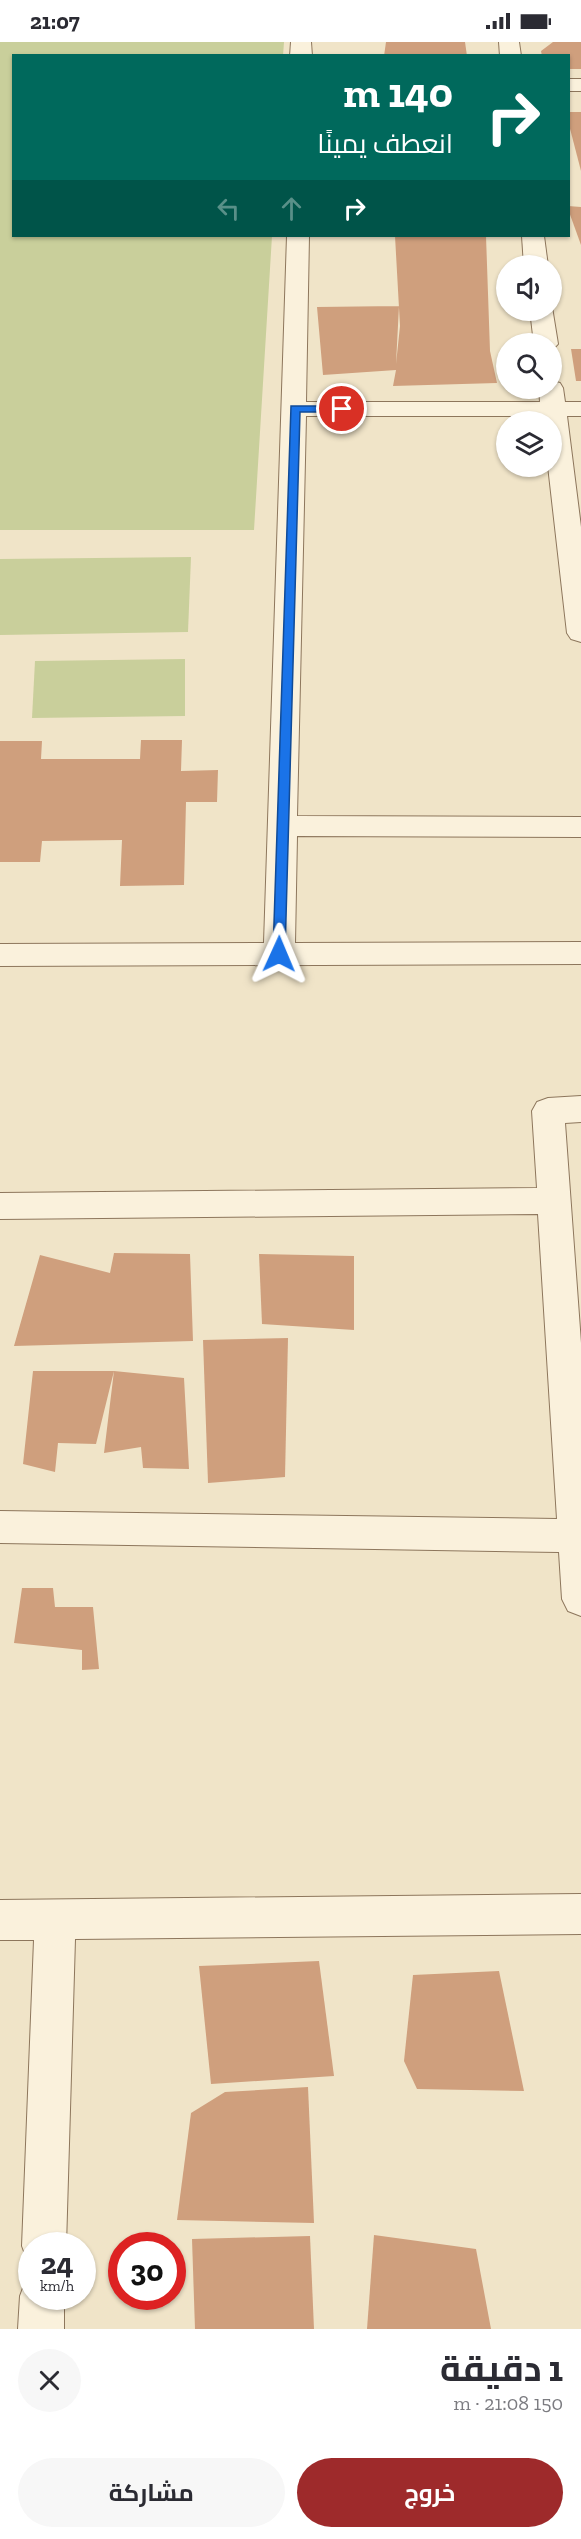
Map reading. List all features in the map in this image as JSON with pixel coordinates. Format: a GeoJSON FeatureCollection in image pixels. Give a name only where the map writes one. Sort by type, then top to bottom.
{"type":"FeatureCollection","features":[{"type":"Feature","properties":{"kind":"street"},"geometry":{"type":"LineString","coordinates":[[279,954],[298,237]]}},
{"type":"Feature","properties":{"kind":"street"},"geometry":{"type":"LineString","coordinates":[[533,237],[535,255]]}},
{"type":"Feature","properties":{"kind":"street"},"geometry":{"type":"LineString","coordinates":[[294,409],[552,399],[581,409]]}},
{"type":"Feature","properties":{"kind":"street"},"geometry":{"type":"LineString","coordinates":[[552,399],[581,633]]}},
{"type":"Feature","properties":{"kind":"street"},"geometry":{"type":"LineString","coordinates":[[282,826],[581,827]]}},
{"type":"Feature","properties":{"kind":"street"},"geometry":{"type":"LineString","coordinates":[[0,955],[581,953]]}},
{"type":"Feature","properties":{"kind":"street"},"geometry":{"type":"LineString","coordinates":[[581,1109],[548,1111],[581,1599]]}},
{"type":"Feature","properties":{"kind":"street"},"geometry":{"type":"LineString","coordinates":[[0,1206],[555,1201]]}},
{"type":"Feature","properties":{"kind":"street"},"geometry":{"type":"LineString","coordinates":[[0,1527],[576,1536]]}},
{"type":"Feature","properties":{"kind":"street"},"geometry":{"type":"LineString","coordinates":[[0,1920],[581,1914]]}},
{"type":"Feature","properties":{"kind":"street"},"geometry":{"type":"LineString","coordinates":[[44,2232],[55,1920]]}},
{"type":"Feature","properties":{"kind":"street"},"geometry":{"type":"LineString","coordinates":[[41,2329],[42,2310]]}},
{"type":"Feature","properties":{"kind":"green space"},"geometry":{"type":"Polygon","coordinates":[[[0,42],[284,42],[283,54],[12,54],[12,237],[272,237],[254,530],[0,530],[0,42]]]}},
{"type":"Feature","properties":{"kind":"green space"},"geometry":{"type":"Polygon","coordinates":[[[191,557],[188,632],[0,635],[0,559],[191,557]]]}},
{"type":"Feature","properties":{"kind":"green space"},"geometry":{"type":"Polygon","coordinates":[[[185,659],[185,716],[32,718],[35,661],[185,659]]]}},
{"type":"Feature","properties":{"kind":"building"},"geometry":{"type":"Polygon","coordinates":[[[386,42],[465,42],[467,54],[384,54],[386,42]]]}},
{"type":"Feature","properties":{"kind":"building"},"geometry":{"type":"Polygon","coordinates":[[[553,42],[581,42],[581,69],[570,69],[570,54],[542,54],[541,51],[553,42]]]}},
{"type":"Feature","properties":{"kind":"building"},"geometry":{"type":"Polygon","coordinates":[[[570,112],[581,112],[581,171],[570,129],[570,112]]]}},
{"type":"Feature","properties":{"kind":"building"},"geometry":{"type":"Polygon","coordinates":[[[570,206],[581,207],[581,245],[570,215],[570,206]]]}},
{"type":"Feature","properties":{"kind":"building"},"geometry":{"type":"Polygon","coordinates":[[[395,237],[486,237],[490,351],[496,383],[393,386],[396,370],[323,375],[317,307],[399,306],[395,237]],[[399,307],[396,364],[400,326],[399,307]]]}},
{"type":"Feature","properties":{"kind":"building"},"geometry":{"type":"Polygon","coordinates":[[[571,349],[581,349],[581,381],[576,381],[571,349]]]}},
{"type":"Feature","properties":{"kind":"building"},"geometry":{"type":"Polygon","coordinates":[[[141,740],[182,740],[181,771],[218,770],[217,802],[186,802],[184,885],[120,886],[122,840],[42,841],[40,862],[0,862],[0,741],[42,741],[41,759],[140,759],[141,740]]]}},
{"type":"Feature","properties":{"kind":"building"},"geometry":{"type":"Polygon","coordinates":[[[114,1253],[190,1254],[193,1341],[14,1346],[40,1255],[110,1273],[114,1253]]]}},
{"type":"Feature","properties":{"kind":"building"},"geometry":{"type":"Polygon","coordinates":[[[259,1254],[354,1256],[354,1330],[262,1324],[259,1254]]]}},
{"type":"Feature","properties":{"kind":"building"},"geometry":{"type":"Polygon","coordinates":[[[288,1338],[285,1477],[208,1483],[203,1340],[288,1338]]]}},
{"type":"Feature","properties":{"kind":"building"},"geometry":{"type":"Polygon","coordinates":[[[33,1371],[114,1371],[96,1444],[58,1443],[55,1472],[23,1464],[33,1371]]]}},
{"type":"Feature","properties":{"kind":"building"},"geometry":{"type":"Polygon","coordinates":[[[114,1371],[184,1378],[189,1469],[143,1468],[141,1447],[104,1453],[114,1371]]]}},
{"type":"Feature","properties":{"kind":"building"},"geometry":{"type":"Polygon","coordinates":[[[22,1588],[53,1588],[55,1607],[93,1607],[99,1669],[82,1670],[82,1650],[14,1643],[22,1588]]]}},
{"type":"Feature","properties":{"kind":"building"},"geometry":{"type":"Polygon","coordinates":[[[319,1961],[334,2076],[211,2084],[199,1966],[319,1961]]]}},
{"type":"Feature","properties":{"kind":"building"},"geometry":{"type":"Polygon","coordinates":[[[499,1971],[524,2091],[417,2089],[404,2061],[413,1975],[499,1971]]]}},
{"type":"Feature","properties":{"kind":"building"},"geometry":{"type":"Polygon","coordinates":[[[308,2087],[314,2223],[177,2220],[191,2113],[225,2092],[308,2087]]]}},
{"type":"Feature","properties":{"kind":"building"},"geometry":{"type":"Polygon","coordinates":[[[374,2235],[476,2249],[491,2329],[367,2329],[374,2235]]]}},
{"type":"Feature","properties":{"kind":"building"},"geometry":{"type":"Polygon","coordinates":[[[310,2236],[314,2329],[195,2329],[192,2239],[310,2236]]]}},
{"type":"Feature","properties":{"kind":"route"},"geometry":{"type":"LineString","coordinates":[[279,954],[294,409],[342,409]]}}]}
